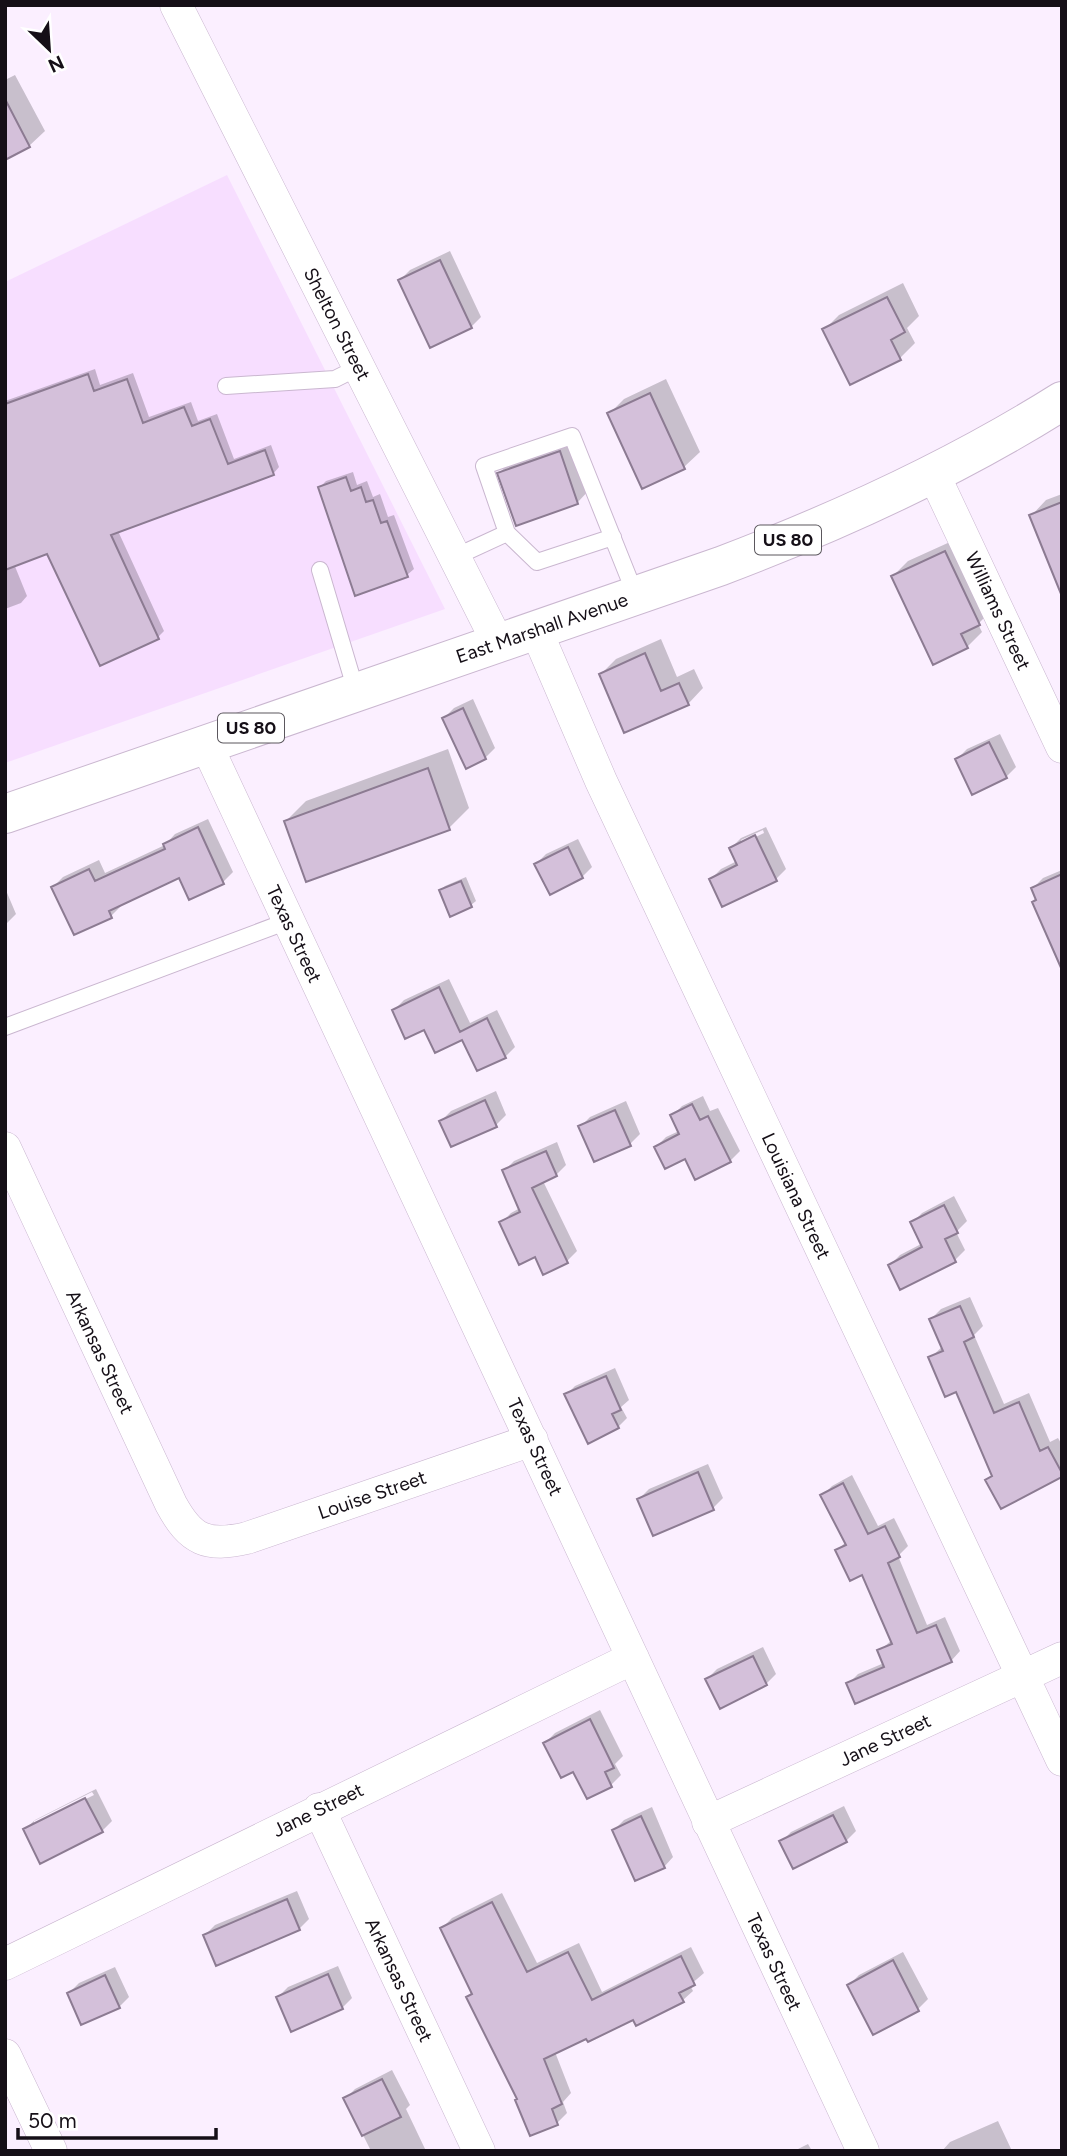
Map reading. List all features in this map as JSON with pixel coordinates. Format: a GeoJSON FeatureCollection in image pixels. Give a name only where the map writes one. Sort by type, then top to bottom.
{"type":"FeatureCollection","features":[{"type":"Feature","properties":{"kind":"main road","name":"East Marshall Avenue"},"geometry":{"type":"LineString","coordinates":[[5,814],[636,596],[813,531],[934,475],[1062,401]]}},
{"type":"Feature","properties":{"kind":"street","name":"Shelton Street"},"geometry":{"type":"LineString","coordinates":[[176,5],[498,643]]}},
{"type":"Feature","properties":{"kind":"street","name":"Williams Street"},"geometry":{"type":"LineString","coordinates":[[934,475],[1062,747]]}},
{"type":"Feature","properties":{"kind":"street","name":"Louisiana Street"},"geometry":{"type":"LineString","coordinates":[[536,630],[619,819],[1062,1760]]}},
{"type":"Feature","properties":{"kind":"street","name":"Texas Street"},"geometry":{"type":"LineString","coordinates":[[206,744],[863,2151]]}},
{"type":"Feature","properties":{"kind":"street","name":"Arkansas Street"},"geometry":{"type":"LineString","coordinates":[[5,1148],[171,1504],[192,1533],[210,1542]]}},
{"type":"Feature","properties":{"kind":"street","name":"Louise Street"},"geometry":{"type":"LineString","coordinates":[[210,1542],[247,1538],[532,1440]]}},
{"type":"Feature","properties":{"kind":"street","name":"Jane Street"},"geometry":{"type":"LineString","coordinates":[[5,1964],[633,1658]]}},
{"type":"Feature","properties":{"kind":"street","name":"Jane Street"},"geometry":{"type":"LineString","coordinates":[[708,1822],[1062,1658]]}},
{"type":"Feature","properties":{"kind":"street","name":"Arkansas Street"},"geometry":{"type":"LineString","coordinates":[[319,1809],[479,2151]]}},
{"type":"Feature","properties":{"kind":"street"},"geometry":{"type":"LineString","coordinates":[[5,2054],[51,2151]]}},
{"type":"Feature","properties":{"kind":"lane"},"geometry":{"type":"LineString","coordinates":[[226,386],[335,379],[359,367]]}},
{"type":"Feature","properties":{"kind":"lane"},"geometry":{"type":"LineString","coordinates":[[612,537],[537,562],[507,533],[484,466],[572,436],[636,596]]}},
{"type":"Feature","properties":{"kind":"lane"},"geometry":{"type":"LineString","coordinates":[[455,557],[507,533]]}},
{"type":"Feature","properties":{"kind":"lane"},"geometry":{"type":"LineString","coordinates":[[320,569],[356,691]]}},
{"type":"Feature","properties":{"kind":"lane"},"geometry":{"type":"LineString","coordinates":[[5,1027],[288,921]]}},
{"type":"Feature","properties":{"kind":"shaded area"},"geometry":{"type":"Polygon","coordinates":[[[227,175],[445,609],[5,763],[5,282],[227,175]]]}},
{"type":"Feature","properties":{"kind":"building"},"geometry":{"type":"Polygon","coordinates":[[[5,99],[30,147],[5,160],[5,99]]]}},
{"type":"Feature","properties":{"kind":"building"},"geometry":{"type":"Polygon","coordinates":[[[440,260],[472,328],[430,348],[398,280],[440,260]]]}},
{"type":"Feature","properties":{"kind":"building"},"geometry":{"type":"Polygon","coordinates":[[[887,297],[905,332],[891,340],[901,360],[850,385],[822,329],[887,297]]]}},
{"type":"Feature","properties":{"kind":"building"},"geometry":{"type":"Polygon","coordinates":[[[88,374],[94,391],[127,379],[143,423],[184,407],[192,426],[210,419],[228,464],[265,450],[274,475],[111,535],[159,639],[100,666],[47,554],[5,570],[5,404],[88,374]]]}},
{"type":"Feature","properties":{"kind":"building"},"geometry":{"type":"Polygon","coordinates":[[[650,393],[685,469],[642,489],[607,413],[650,393]]]}},
{"type":"Feature","properties":{"kind":"building"},"geometry":{"type":"Polygon","coordinates":[[[560,451],[578,504],[516,526],[497,473],[560,451]]]}},
{"type":"Feature","properties":{"kind":"building"},"geometry":{"type":"Polygon","coordinates":[[[346,477],[351,491],[361,487],[366,502],[373,500],[381,523],[387,521],[408,577],[355,596],[318,487],[346,477]]]}},
{"type":"Feature","properties":{"kind":"building"},"geometry":{"type":"Polygon","coordinates":[[[1062,502],[1062,594],[1061,594],[1029,515],[1062,502]]]}},
{"type":"Feature","properties":{"kind":"building"},"geometry":{"type":"Polygon","coordinates":[[[945,551],[980,625],[961,634],[968,648],[933,665],[891,576],[945,551]]]}},
{"type":"Feature","properties":{"kind":"building"},"geometry":{"type":"Polygon","coordinates":[[[645,653],[661,691],[679,683],[689,705],[624,733],[599,674],[645,653]]]}},
{"type":"Feature","properties":{"kind":"building"},"geometry":{"type":"Polygon","coordinates":[[[463,708],[486,759],[466,769],[442,718],[463,708]]]}},
{"type":"Feature","properties":{"kind":"building"},"geometry":{"type":"Polygon","coordinates":[[[989,742],[1007,778],[972,795],[955,759],[989,742]]]}},
{"type":"Feature","properties":{"kind":"building"},"geometry":{"type":"Polygon","coordinates":[[[428,768],[450,830],[306,882],[284,821],[428,768]]]}},
{"type":"Feature","properties":{"kind":"building"},"geometry":{"type":"Polygon","coordinates":[[[198,827],[224,884],[189,900],[179,878],[109,911],[112,918],[74,935],[51,887],[89,869],[95,881],[165,849],[163,844],[198,827]]]}},
{"type":"Feature","properties":{"kind":"building"},"geometry":{"type":"Polygon","coordinates":[[[755,835],[777,881],[722,907],[709,879],[737,865],[729,848],[755,835]]]}},
{"type":"Feature","properties":{"kind":"building"},"geometry":{"type":"Polygon","coordinates":[[[568,847],[583,878],[550,895],[534,864],[568,847]]]}},
{"type":"Feature","properties":{"kind":"building"},"geometry":{"type":"Polygon","coordinates":[[[1062,874],[1062,970],[1032,902],[1036,900],[1031,888],[1062,874]]]}},
{"type":"Feature","properties":{"kind":"building"},"geometry":{"type":"Polygon","coordinates":[[[461,881],[472,907],[450,917],[439,890],[461,881]]]}},
{"type":"Feature","properties":{"kind":"building"},"geometry":{"type":"Polygon","coordinates":[[[439,987],[460,1032],[487,1018],[506,1058],[477,1071],[462,1040],[435,1053],[424,1030],[405,1039],[392,1010],[439,987]]]}},
{"type":"Feature","properties":{"kind":"building"},"geometry":{"type":"Polygon","coordinates":[[[485,1100],[497,1127],[451,1147],[439,1121],[485,1100]]]}},
{"type":"Feature","properties":{"kind":"building"},"geometry":{"type":"Polygon","coordinates":[[[692,1104],[700,1120],[708,1116],[731,1162],[695,1180],[685,1159],[665,1169],[654,1147],[679,1134],[670,1115],[692,1104]]]}},
{"type":"Feature","properties":{"kind":"building"},"geometry":{"type":"Polygon","coordinates":[[[615,1110],[631,1146],[594,1162],[578,1126],[615,1110]]]}},
{"type":"Feature","properties":{"kind":"building"},"geometry":{"type":"Polygon","coordinates":[[[546,1151],[557,1176],[532,1188],[568,1263],[543,1275],[535,1257],[519,1265],[499,1222],[520,1212],[502,1170],[546,1151]]]}},
{"type":"Feature","properties":{"kind":"building"},"geometry":{"type":"Polygon","coordinates":[[[944,1205],[958,1233],[945,1239],[956,1262],[900,1290],[888,1265],[922,1247],[910,1222],[944,1205]]]}},
{"type":"Feature","properties":{"kind":"building"},"geometry":{"type":"Polygon","coordinates":[[[960,1306],[974,1337],[964,1342],[994,1413],[1019,1402],[1040,1451],[1048,1447],[1062,1473],[1062,1477],[1001,1509],[985,1480],[992,1476],[956,1392],[945,1397],[928,1357],[943,1351],[929,1319],[960,1306]]]}},
{"type":"Feature","properties":{"kind":"building"},"geometry":{"type":"Polygon","coordinates":[[[606,1376],[621,1410],[612,1414],[619,1428],[588,1444],[564,1394],[606,1376]]]}},
{"type":"Feature","properties":{"kind":"building"},"geometry":{"type":"Polygon","coordinates":[[[698,1472],[714,1510],[653,1536],[637,1499],[698,1472]]]}},
{"type":"Feature","properties":{"kind":"building"},"geometry":{"type":"Polygon","coordinates":[[[843,1483],[868,1534],[885,1526],[900,1557],[888,1563],[917,1633],[936,1625],[952,1662],[855,1704],[846,1683],[884,1667],[877,1650],[892,1644],[862,1575],[850,1581],[835,1550],[846,1545],[820,1495],[843,1483]]]}},
{"type":"Feature","properties":{"kind":"building"},"geometry":{"type":"Polygon","coordinates":[[[753,1656],[767,1685],[720,1709],[705,1679],[753,1656]]]}},
{"type":"Feature","properties":{"kind":"building"},"geometry":{"type":"Polygon","coordinates":[[[590,1719],[614,1768],[605,1772],[612,1787],[587,1799],[573,1772],[561,1778],[543,1743],[590,1719]]]}},
{"type":"Feature","properties":{"kind":"building"},"geometry":{"type":"Polygon","coordinates":[[[85,1798],[103,1832],[40,1864],[23,1829],[85,1798]]]}},
{"type":"Feature","properties":{"kind":"building"},"geometry":{"type":"Polygon","coordinates":[[[833,1815],[847,1842],[793,1869],[779,1841],[833,1815]]]}},
{"type":"Feature","properties":{"kind":"building"},"geometry":{"type":"Polygon","coordinates":[[[641,1816],[665,1868],[635,1881],[612,1830],[641,1816]]]}},
{"type":"Feature","properties":{"kind":"building"},"geometry":{"type":"Polygon","coordinates":[[[287,1899],[300,1930],[216,1966],[203,1935],[287,1899]]]}},
{"type":"Feature","properties":{"kind":"building"},"geometry":{"type":"Polygon","coordinates":[[[492,1902],[527,1972],[568,1952],[592,2000],[681,1956],[695,1985],[679,1993],[684,2002],[636,2026],[633,2020],[544,2059],[562,2104],[552,2109],[558,2125],[530,2136],[515,2100],[517,2099],[466,1997],[472,1994],[440,1928],[492,1902]]]}},
{"type":"Feature","properties":{"kind":"building"},"geometry":{"type":"Polygon","coordinates":[[[893,1960],[919,2011],[873,2035],[847,1985],[893,1960]]]}},
{"type":"Feature","properties":{"kind":"building"},"geometry":{"type":"Polygon","coordinates":[[[328,1974],[343,2009],[291,2032],[276,1997],[328,1974]]]}},
{"type":"Feature","properties":{"kind":"building"},"geometry":{"type":"Polygon","coordinates":[[[105,1975],[120,2008],[81,2025],[67,1993],[105,1975]]]}},
{"type":"Feature","properties":{"kind":"building"},"geometry":{"type":"Polygon","coordinates":[[[382,2079],[401,2117],[362,2136],[343,2098],[382,2079]]]}}]}
